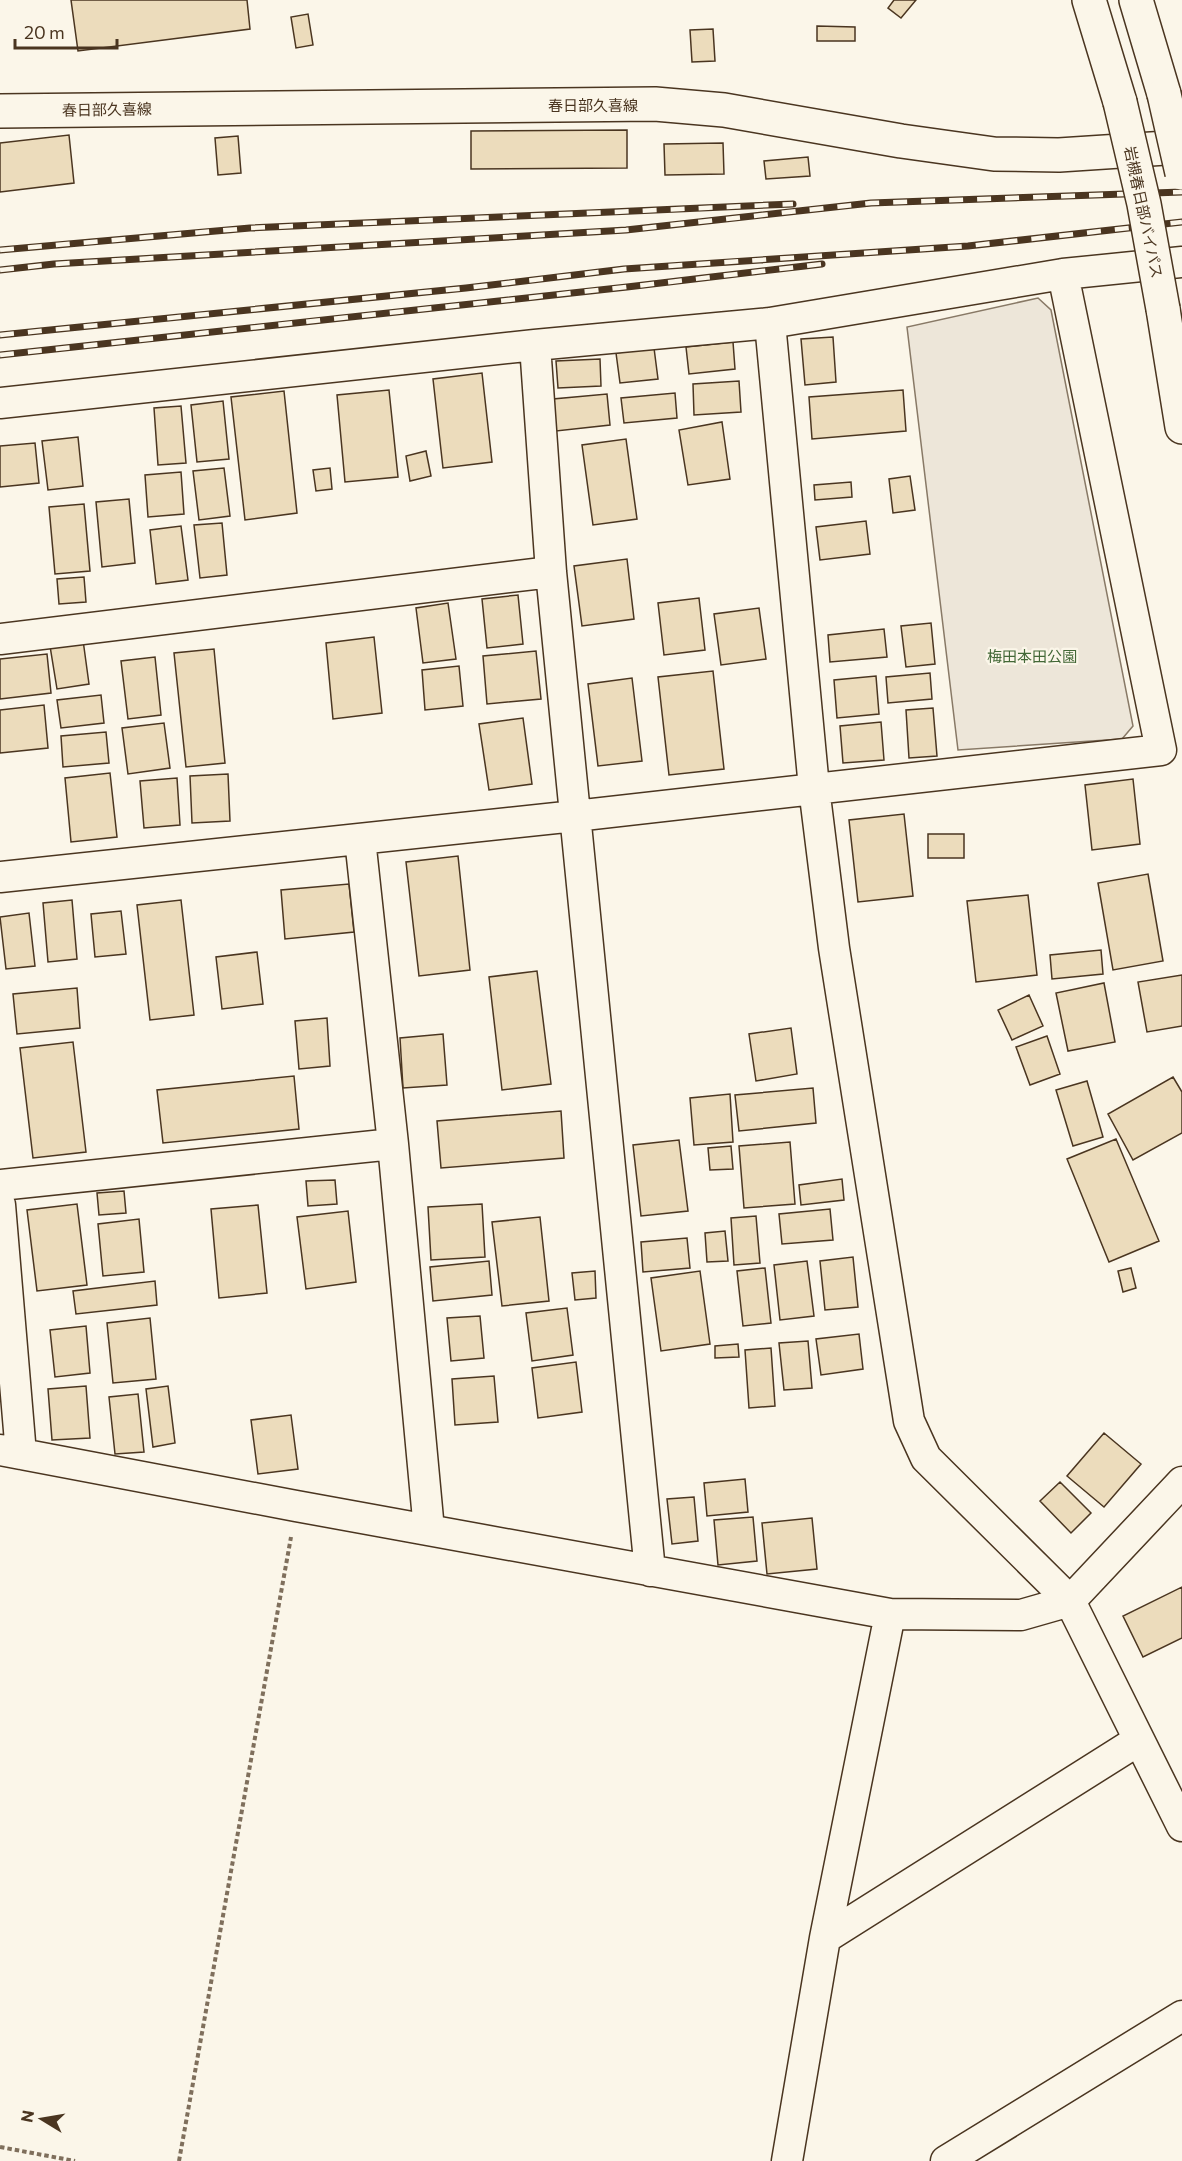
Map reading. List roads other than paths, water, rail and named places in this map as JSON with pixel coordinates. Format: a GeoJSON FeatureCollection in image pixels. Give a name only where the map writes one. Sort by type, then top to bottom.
{"type":"FeatureCollection","features":[{"type":"Feature","properties":{"kind":"main road","name":"岩槻春日部バイパス"},"geometry":{"type":"LineString","coordinates":[[1089,0],[1120,102],[1144,204],[1182,426]]}},
{"type":"Feature","properties":{"kind":"main road"},"geometry":{"type":"LineString","coordinates":[[1136,0],[1164,94],[1182,173]]}},
{"type":"Feature","properties":{"kind":"main road","name":"春日部久喜線"},"geometry":{"type":"LineString","coordinates":[[0,111],[655,104],[724,110],[901,141],[994,154],[1059,155],[1182,147]]}},
{"type":"Feature","properties":{"kind":"street"},"geometry":{"type":"LineString","coordinates":[[0,403],[535,345],[770,323],[1063,274],[1182,262]]}},
{"type":"Feature","properties":{"kind":"street"},"geometry":{"type":"LineString","coordinates":[[0,877],[575,816],[1161,750],[1063,274]]}},
{"type":"Feature","properties":{"kind":"street"},"geometry":{"type":"LineString","coordinates":[[770,323],[814,788],[834,948],[909,1421],[926,1458],[1070,1601],[1182,1826]]}},
{"type":"Feature","properties":{"kind":"street"},"geometry":{"type":"LineString","coordinates":[[535,345],[551,572],[650,1572]]}},
{"type":"Feature","properties":{"kind":"street"},"geometry":{"type":"LineString","coordinates":[[0,639],[551,572]]}},
{"type":"Feature","properties":{"kind":"street"},"geometry":{"type":"LineString","coordinates":[[360,839],[393,1144],[429,1530]]}},
{"type":"Feature","properties":{"kind":"street"},"geometry":{"type":"LineString","coordinates":[[0,1185],[393,1144]]}},
{"type":"Feature","properties":{"kind":"street"},"geometry":{"type":"LineString","coordinates":[[0,1206],[11,1452],[650,1572],[890,1614],[1021,1615],[1070,1601],[1182,1482]]}},
{"type":"Feature","properties":{"kind":"street"},"geometry":{"type":"LineString","coordinates":[[787,2161],[825,1938],[890,1614]]}},
{"type":"Feature","properties":{"kind":"street"},"geometry":{"type":"LineString","coordinates":[[825,1938],[1139,1740]]}},
{"type":"Feature","properties":{"kind":"street"},"geometry":{"type":"LineString","coordinates":[[946,2161],[1182,2016]]}},
{"type":"Feature","properties":{"kind":"railway"},"geometry":{"type":"LineString","coordinates":[[0,270],[54,264],[626,230],[871,203],[1182,192]]}},
{"type":"Feature","properties":{"kind":"railway"},"geometry":{"type":"LineString","coordinates":[[0,250],[250,228],[793,204]]}},
{"type":"Feature","properties":{"kind":"railway"},"geometry":{"type":"LineString","coordinates":[[0,335],[466,288],[624,269],[968,246],[1182,222]]}},
{"type":"Feature","properties":{"kind":"railway"},"geometry":{"type":"LineString","coordinates":[[0,355],[822,264]]}},
{"type":"Feature","properties":{"kind":"park label","name":"梅田本田公園"},"geometry":{"type":"Point","coordinates":[1032,656]}}]}
